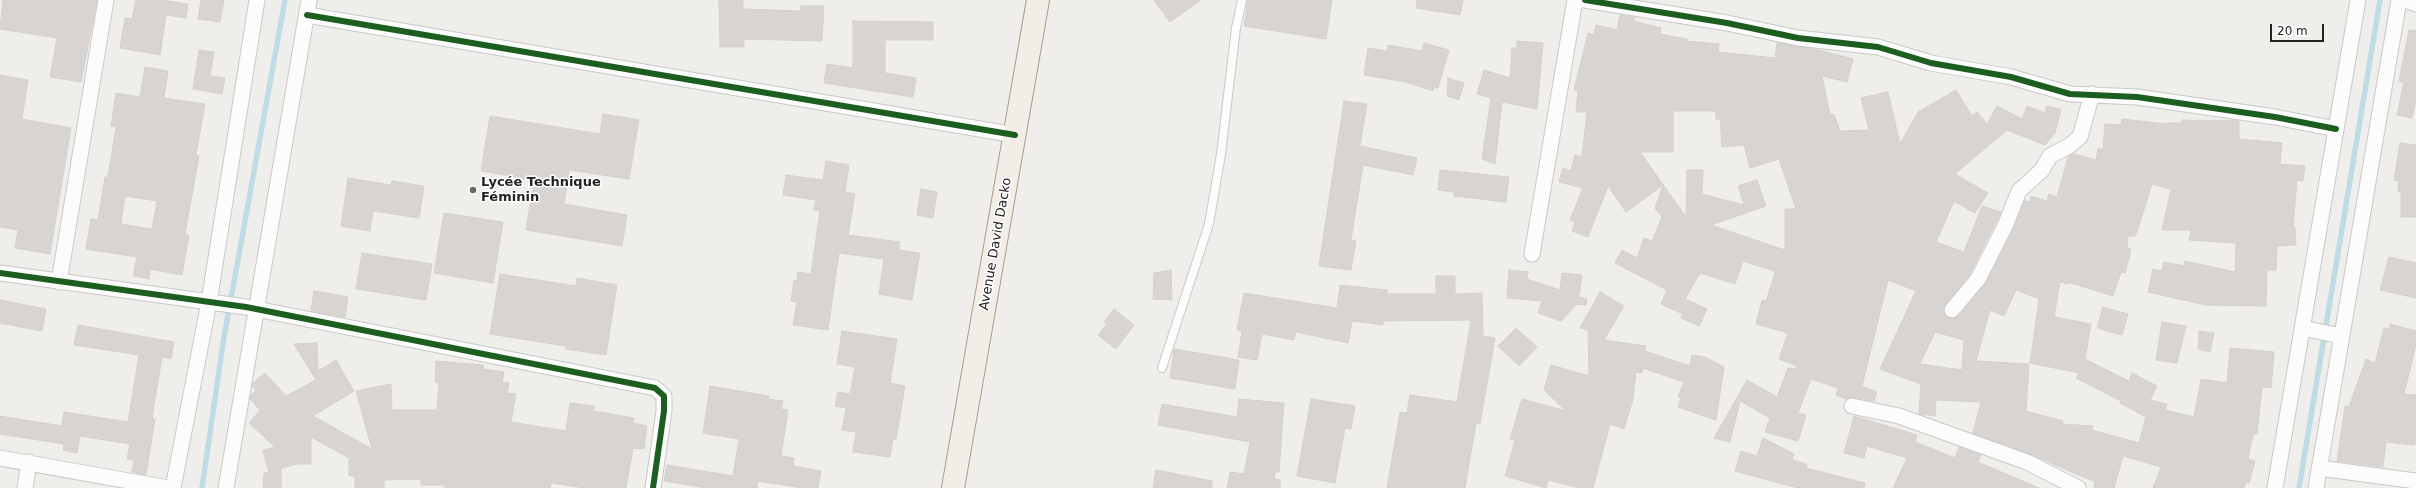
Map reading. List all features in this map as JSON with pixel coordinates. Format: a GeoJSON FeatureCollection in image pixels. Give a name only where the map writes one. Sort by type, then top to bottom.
{"type":"FeatureCollection","features":[{"type":"Feature","properties":{"kind":"main road","name":"Avenue David Dacko"},"geometry":{"type":"LineString","coordinates":[[953,488],[1038,0]]}},
{"type":"Feature","properties":{"kind":"street"},"geometry":{"type":"LineString","coordinates":[[59,282],[106,0]]}},
{"type":"Feature","properties":{"kind":"street"},"geometry":{"type":"LineString","coordinates":[[173,488],[214,303],[257,0]]}},
{"type":"Feature","properties":{"kind":"street"},"geometry":{"type":"LineString","coordinates":[[226,488],[252,308],[309,0]]}},
{"type":"Feature","properties":{"kind":"street"},"geometry":{"type":"LineString","coordinates":[[1532,254],[1575,0]]}},
{"type":"Feature","properties":{"kind":"street"},"geometry":{"type":"LineString","coordinates":[[1585,0],[1727,23],[1798,38],[1878,47],[1931,63],[2011,77],[2070,94],[2092,94],[2188,104],[2275,117],[2336,129]]}},
{"type":"Feature","properties":{"kind":"street"},"geometry":{"type":"LineString","coordinates":[[2275,488],[2358,0]]}},
{"type":"Feature","properties":{"kind":"street"},"geometry":{"type":"LineString","coordinates":[[2316,488],[2400,0]]}},
{"type":"Feature","properties":{"kind":"street"},"geometry":{"type":"LineString","coordinates":[[2406,0],[2416,4]]}},
{"type":"Feature","properties":{"kind":"street"},"geometry":{"type":"LineString","coordinates":[[307,15],[1015,135]]}},
{"type":"Feature","properties":{"kind":"street"},"geometry":{"type":"LineString","coordinates":[[1952,310],[1978,279],[2005,226],[2019,191],[2042,170],[2050,156],[2069,146],[2080,137],[2092,94]]}},
{"type":"Feature","properties":{"kind":"street"},"geometry":{"type":"LineString","coordinates":[[0,273],[252,308],[656,388],[664,396],[664,411],[653,488]]}},
{"type":"Feature","properties":{"kind":"street"},"geometry":{"type":"LineString","coordinates":[[2302,328],[2341,336]]}},
{"type":"Feature","properties":{"kind":"street"},"geometry":{"type":"LineString","coordinates":[[1852,406],[1900,416],[2026,462],[2078,488]]}},
{"type":"Feature","properties":{"kind":"street"},"geometry":{"type":"LineString","coordinates":[[0,458],[168,488]]}},
{"type":"Feature","properties":{"kind":"street"},"geometry":{"type":"LineString","coordinates":[[25,488],[29,462]]}},
{"type":"Feature","properties":{"kind":"street"},"geometry":{"type":"LineString","coordinates":[[2319,468],[2416,481]]}},
{"type":"Feature","properties":{"kind":"lane"},"geometry":{"type":"LineString","coordinates":[[1162,368],[1210,224],[1222,154],[1236,28],[1242,0]]}},
{"type":"Feature","properties":{"kind":"building"},"geometry":{"type":"Polygon","coordinates":[[[3,0],[97,0],[81,82],[50,77],[57,38],[0,29],[3,0]]]}},
{"type":"Feature","properties":{"kind":"building"},"geometry":{"type":"Polygon","coordinates":[[[136,0],[162,0],[188,4],[186,18],[166,15],[160,55],[120,48],[125,18],[132,19],[136,0]]]}},
{"type":"Feature","properties":{"kind":"building"},"geometry":{"type":"Polygon","coordinates":[[[201,0],[224,0],[220,22],[198,19],[201,0]]]}},
{"type":"Feature","properties":{"kind":"building"},"geometry":{"type":"Polygon","coordinates":[[[719,0],[743,0],[743,9],[801,11],[801,6],[824,6],[822,41],[744,39],[744,47],[720,47],[719,0]]]}},
{"type":"Feature","properties":{"kind":"building"},"geometry":{"type":"Polygon","coordinates":[[[1154,0],[1201,0],[1170,22],[1154,0]]]}},
{"type":"Feature","properties":{"kind":"building"},"geometry":{"type":"Polygon","coordinates":[[[1248,0],[1332,0],[1326,39],[1244,26],[1248,0]]]}},
{"type":"Feature","properties":{"kind":"building"},"geometry":{"type":"Polygon","coordinates":[[[1417,0],[1463,0],[1460,15],[1416,8],[1417,0]]]}},
{"type":"Feature","properties":{"kind":"building"},"geometry":{"type":"Polygon","coordinates":[[[1620,15],[1635,18],[1634,21],[1661,28],[1660,34],[1687,39],[1687,41],[1719,44],[1718,52],[1775,58],[1777,43],[1815,49],[1853,59],[1847,82],[1822,76],[1830,115],[1834,114],[1840,131],[1869,130],[1861,98],[1888,92],[1900,144],[1918,112],[1956,90],[1972,116],[1977,112],[1987,124],[1997,106],[2022,119],[2027,106],[2045,113],[2047,106],[2061,109],[2055,133],[2045,145],[2007,130],[1955,174],[1988,193],[1975,213],[1954,201],[1936,242],[1964,252],[1982,206],[2001,212],[1970,274],[1945,305],[1944,313],[1950,319],[1959,316],[1986,283],[2013,230],[2025,201],[2030,202],[2031,196],[2047,201],[2049,194],[2057,197],[2068,157],[2073,154],[2096,160],[2098,149],[2103,149],[2105,124],[2121,125],[2122,119],[2167,124],[2182,123],[2182,120],[2239,121],[2239,139],[2282,143],[2280,164],[2305,166],[2303,181],[2297,180],[2293,227],[2295,227],[2296,245],[2277,246],[2276,270],[2267,270],[2266,306],[2206,305],[2148,292],[2153,269],[2162,271],[2164,262],[2184,266],[2185,261],[2235,272],[2236,243],[2189,240],[2191,230],[2162,230],[2171,189],[2152,184],[2135,236],[2128,236],[2127,248],[2131,249],[2129,258],[2125,273],[2121,272],[2113,296],[2068,282],[2068,284],[2060,282],[2054,317],[2091,324],[2085,359],[2129,381],[2132,373],[2157,386],[2150,400],[2167,404],[2165,410],[2194,417],[2201,379],[2227,383],[2230,348],[2274,352],[2271,388],[2262,387],[2257,434],[2253,434],[2248,459],[2255,461],[2249,483],[2246,482],[2244,488],[2153,488],[2161,467],[2123,456],[2114,488],[2094,488],[2095,482],[2030,454],[1973,433],[1981,402],[1936,400],[1935,416],[1919,414],[1921,384],[1880,369],[1916,291],[1888,280],[1862,386],[1877,392],[1874,401],[1854,397],[1846,399],[1836,395],[1838,388],[1811,379],[1798,413],[1806,415],[1798,441],[1765,432],[1770,418],[1740,401],[1730,442],[1714,438],[1747,380],[1777,397],[1788,368],[1796,369],[1797,366],[1779,359],[1788,333],[1756,324],[1762,300],[1766,301],[1775,274],[1774,271],[1743,261],[1735,284],[1700,273],[1685,299],[1707,309],[1699,326],[1681,318],[1683,314],[1661,304],[1667,290],[1615,263],[1622,250],[1637,258],[1644,238],[1652,241],[1662,217],[1655,208],[1663,185],[1626,212],[1608,186],[1588,237],[1572,231],[1575,222],[1570,220],[1583,188],[1559,182],[1563,168],[1571,171],[1575,155],[1582,157],[1587,112],[1576,112],[1578,91],[1574,90],[1588,33],[1594,35],[1596,25],[1617,30],[1620,15]],[[1673,111],[1673,152],[1640,152],[1686,217],[1687,170],[1703,170],[1702,194],[1744,205],[1738,186],[1757,180],[1766,206],[1711,225],[1785,250],[1785,209],[1796,209],[1779,159],[1750,168],[1744,145],[1722,147],[1720,119],[1716,119],[1716,111],[1673,111]],[[2016,290],[2004,316],[1990,310],[1976,361],[2029,364],[2026,411],[2063,421],[2062,424],[2093,426],[2092,430],[2139,443],[2146,417],[2120,403],[2121,401],[2076,378],[2079,373],[2030,363],[2039,299],[2016,290]],[[1935,332],[1920,364],[1962,370],[1964,340],[1935,332]]]}},
{"type":"Feature","properties":{"kind":"building"},"geometry":{"type":"Polygon","coordinates":[[[853,21],[933,22],[933,40],[885,40],[885,73],[916,78],[913,97],[824,83],[827,64],[853,68],[853,21]]]}},
{"type":"Feature","properties":{"kind":"building"},"geometry":{"type":"Polygon","coordinates":[[[2409,30],[2416,31],[2416,100],[2412,118],[2397,115],[2404,82],[2399,81],[2409,30]]]}},
{"type":"Feature","properties":{"kind":"building"},"geometry":{"type":"Polygon","coordinates":[[[1517,41],[1543,43],[1537,109],[1502,102],[1495,164],[1482,159],[1491,98],[1477,94],[1484,70],[1510,78],[1512,48],[1517,48],[1517,41]]]}},
{"type":"Feature","properties":{"kind":"building"},"geometry":{"type":"Polygon","coordinates":[[[1424,43],[1449,50],[1438,88],[1433,88],[1433,91],[1406,82],[1364,75],[1368,48],[1387,51],[1388,45],[1422,51],[1424,43]]]}},
{"type":"Feature","properties":{"kind":"building"},"geometry":{"type":"Polygon","coordinates":[[[199,50],[214,52],[210,76],[225,78],[222,94],[193,89],[199,50]]]}},
{"type":"Feature","properties":{"kind":"building"},"geometry":{"type":"Polygon","coordinates":[[[145,67],[168,71],[164,98],[205,104],[196,155],[199,156],[185,234],[189,235],[182,275],[150,269],[149,279],[133,276],[137,257],[86,249],[91,219],[98,220],[105,177],[108,177],[116,127],[111,126],[116,93],[140,97],[145,67]],[[125,196],[121,224],[152,229],[157,201],[125,196]]]}},
{"type":"Feature","properties":{"kind":"building"},"geometry":{"type":"Polygon","coordinates":[[[0,75],[28,80],[22,119],[71,128],[50,254],[15,248],[18,230],[0,227],[0,75]]]}},
{"type":"Feature","properties":{"kind":"building"},"geometry":{"type":"Polygon","coordinates":[[[1448,78],[1464,83],[1459,100],[1447,96],[1448,78]]]}},
{"type":"Feature","properties":{"kind":"building"},"geometry":{"type":"Polygon","coordinates":[[[1344,101],[1367,104],[1360,146],[1417,158],[1413,175],[1363,165],[1351,240],[1356,241],[1351,270],[1319,266],[1344,101]]]}},
{"type":"Feature","properties":{"kind":"building"},"geometry":{"type":"Polygon","coordinates":[[[603,114],[639,120],[629,179],[569,170],[564,204],[627,215],[622,246],[526,230],[534,180],[481,171],[490,116],[600,134],[603,114]]]}},
{"type":"Feature","properties":{"kind":"building"},"geometry":{"type":"Polygon","coordinates":[[[2400,143],[2416,145],[2416,217],[2401,217],[2401,192],[2398,192],[2399,181],[2394,180],[2400,143]]]}},
{"type":"Feature","properties":{"kind":"building"},"geometry":{"type":"Polygon","coordinates":[[[826,161],[849,165],[845,192],[855,194],[848,235],[900,242],[899,250],[920,253],[912,300],[879,294],[884,259],[839,253],[828,330],[793,325],[797,302],[791,301],[794,280],[797,281],[798,272],[811,274],[820,211],[814,210],[816,200],[783,195],[786,175],[823,180],[826,161]]]}},
{"type":"Feature","properties":{"kind":"building"},"geometry":{"type":"Polygon","coordinates":[[[1440,170],[1509,177],[1506,202],[1454,196],[1454,192],[1438,190],[1440,170]]]}},
{"type":"Feature","properties":{"kind":"building"},"geometry":{"type":"Polygon","coordinates":[[[348,178],[391,185],[392,181],[424,186],[419,218],[373,211],[370,231],[341,226],[348,178]]]}},
{"type":"Feature","properties":{"kind":"building"},"geometry":{"type":"Polygon","coordinates":[[[921,189],[937,192],[933,218],[917,215],[921,189]]]}},
{"type":"Feature","properties":{"kind":"building"},"geometry":{"type":"Polygon","coordinates":[[[444,213],[503,222],[493,283],[434,273],[444,213]]]}},
{"type":"Feature","properties":{"kind":"building"},"geometry":{"type":"Polygon","coordinates":[[[362,253],[432,264],[426,300],[356,289],[362,253]]]}},
{"type":"Feature","properties":{"kind":"building"},"geometry":{"type":"Polygon","coordinates":[[[2389,257],[2416,263],[2416,298],[2380,290],[2389,257]]]}},
{"type":"Feature","properties":{"kind":"building"},"geometry":{"type":"Polygon","coordinates":[[[1171,270],[1172,300],[1153,299],[1154,273],[1171,270]]]}},
{"type":"Feature","properties":{"kind":"building"},"geometry":{"type":"Polygon","coordinates":[[[1509,270],[1528,272],[1527,279],[1560,290],[1562,273],[1582,275],[1579,297],[1587,299],[1586,305],[1577,304],[1561,321],[1538,313],[1542,301],[1507,298],[1509,270]]]}},
{"type":"Feature","properties":{"kind":"building"},"geometry":{"type":"Polygon","coordinates":[[[500,274],[576,286],[577,278],[617,285],[606,355],[566,349],[566,346],[490,334],[500,274]]]}},
{"type":"Feature","properties":{"kind":"building"},"geometry":{"type":"Polygon","coordinates":[[[1436,276],[1455,276],[1455,294],[1482,293],[1483,336],[1495,338],[1480,424],[1476,423],[1465,488],[1387,488],[1400,412],[1407,413],[1410,395],[1457,402],[1471,320],[1383,321],[1383,325],[1352,321],[1348,343],[1296,332],[1294,340],[1262,334],[1257,360],[1238,357],[1242,331],[1237,330],[1244,293],[1337,308],[1340,285],[1387,290],[1387,294],[1436,294],[1436,276]]]}},
{"type":"Feature","properties":{"kind":"building"},"geometry":{"type":"Polygon","coordinates":[[[314,291],[348,297],[345,317],[311,311],[314,291]]]}},
{"type":"Feature","properties":{"kind":"building"},"geometry":{"type":"Polygon","coordinates":[[[1600,292],[1624,306],[1604,340],[1646,346],[1645,351],[1690,366],[1692,355],[1705,357],[1724,367],[1716,420],[1678,407],[1681,398],[1678,397],[1684,382],[1643,368],[1642,373],[1636,372],[1633,399],[1624,429],[1610,424],[1593,488],[1580,488],[1548,480],[1546,488],[1505,476],[1515,440],[1510,439],[1522,399],[1566,411],[1544,390],[1551,365],[1589,376],[1588,330],[1580,328],[1600,292]]]}},
{"type":"Feature","properties":{"kind":"building"},"geometry":{"type":"Polygon","coordinates":[[[0,300],[46,309],[42,331],[0,323],[0,300]]]}},
{"type":"Feature","properties":{"kind":"building"},"geometry":{"type":"Polygon","coordinates":[[[2103,307],[2128,314],[2122,335],[2097,328],[2103,307]]]}},
{"type":"Feature","properties":{"kind":"building"},"geometry":{"type":"Polygon","coordinates":[[[1114,309],[1134,325],[1116,349],[1098,335],[1107,324],[1104,322],[1114,309]]]}},
{"type":"Feature","properties":{"kind":"building"},"geometry":{"type":"Polygon","coordinates":[[[2162,322],[2186,326],[2177,363],[2156,360],[2162,322]]]}},
{"type":"Feature","properties":{"kind":"building"},"geometry":{"type":"Polygon","coordinates":[[[2390,324],[2416,331],[2416,344],[2404,394],[2416,395],[2415,445],[2386,442],[2383,467],[2337,461],[2345,406],[2349,407],[2366,359],[2375,363],[2384,328],[2390,329],[2390,324]]]}},
{"type":"Feature","properties":{"kind":"building"},"geometry":{"type":"Polygon","coordinates":[[[78,325],[174,342],[171,359],[162,357],[152,418],[155,419],[146,475],[132,472],[134,460],[127,459],[130,444],[80,436],[77,453],[63,450],[64,444],[0,434],[0,416],[62,426],[64,412],[128,422],[139,355],[74,345],[78,325]]]}},
{"type":"Feature","properties":{"kind":"building"},"geometry":{"type":"Polygon","coordinates":[[[1516,328],[1537,347],[1519,366],[1498,346],[1516,328]]]}},
{"type":"Feature","properties":{"kind":"building"},"geometry":{"type":"Polygon","coordinates":[[[842,331],[897,339],[890,383],[905,386],[896,439],[893,439],[890,457],[853,452],[856,432],[842,430],[846,408],[835,406],[838,392],[850,394],[855,367],[837,364],[842,331]]]}},
{"type":"Feature","properties":{"kind":"building"},"geometry":{"type":"Polygon","coordinates":[[[2199,331],[2214,333],[2210,352],[2198,349],[2199,331]]]}},
{"type":"Feature","properties":{"kind":"building"},"geometry":{"type":"Polygon","coordinates":[[[317,343],[318,371],[336,360],[354,391],[313,416],[372,449],[356,391],[391,384],[392,410],[437,410],[439,382],[435,382],[436,361],[483,365],[483,369],[504,372],[502,382],[509,383],[507,393],[516,394],[511,422],[566,431],[570,403],[594,406],[593,411],[634,418],[633,423],[647,426],[644,449],[633,448],[626,488],[585,488],[551,483],[550,488],[445,488],[445,485],[421,485],[421,479],[384,480],[384,488],[355,488],[355,476],[349,476],[349,458],[311,437],[311,464],[297,464],[281,468],[281,488],[263,488],[264,473],[269,473],[263,450],[275,447],[249,423],[260,410],[250,399],[251,395],[256,390],[252,386],[253,383],[265,373],[286,396],[316,380],[294,344],[317,343]]]}},
{"type":"Feature","properties":{"kind":"building"},"geometry":{"type":"Polygon","coordinates":[[[1174,349],[1239,360],[1235,389],[1170,378],[1174,349]]]}},
{"type":"Feature","properties":{"kind":"building"},"geometry":{"type":"Polygon","coordinates":[[[710,386],[769,396],[768,399],[783,401],[781,409],[788,410],[781,456],[794,458],[793,466],[821,471],[818,488],[803,488],[758,481],[757,488],[707,488],[664,481],[667,465],[733,476],[739,439],[703,433],[710,386]]]}},
{"type":"Feature","properties":{"kind":"building"},"geometry":{"type":"Polygon","coordinates":[[[1239,399],[1284,403],[1279,472],[1275,472],[1274,479],[1280,480],[1280,488],[1227,488],[1230,472],[1244,474],[1250,442],[1158,425],[1162,404],[1237,417],[1239,399]]]}},
{"type":"Feature","properties":{"kind":"building"},"geometry":{"type":"Polygon","coordinates":[[[1311,399],[1355,406],[1351,429],[1345,428],[1335,483],[1297,476],[1311,399]]]}},
{"type":"Feature","properties":{"kind":"building"},"geometry":{"type":"Polygon","coordinates":[[[1854,416],[1917,435],[1915,442],[1955,458],[1959,447],[1981,455],[1978,462],[2039,488],[1893,488],[1907,458],[1867,446],[1864,458],[1844,453],[1854,416]]]}},
{"type":"Feature","properties":{"kind":"building"},"geometry":{"type":"Polygon","coordinates":[[[1763,438],[1794,454],[1792,460],[1807,464],[1806,468],[1865,483],[1864,488],[1798,488],[1735,471],[1741,451],[1757,456],[1763,438]]]}},
{"type":"Feature","properties":{"kind":"building"},"geometry":{"type":"Polygon","coordinates":[[[1156,470],[1212,481],[1212,488],[1153,488],[1156,470]]]}},
{"type":"Feature","properties":{"kind":"waterway"},"geometry":{"type":"LineString","coordinates":[[202,488],[224,337],[285,0]]}},
{"type":"Feature","properties":{"kind":"waterway"},"geometry":{"type":"LineString","coordinates":[[2299,488],[2380,0]]}},
{"type":"Feature","properties":{"kind":"cycle path"},"geometry":{"type":"LineString","coordinates":[[1585,0],[1727,23],[1798,38],[1878,47],[1931,63],[2011,77],[2070,94],[2137,97],[2275,117],[2336,129]]}},
{"type":"Feature","properties":{"kind":"cycle path"},"geometry":{"type":"LineString","coordinates":[[307,15],[1015,135]]}},
{"type":"Feature","properties":{"kind":"cycle path"},"geometry":{"type":"LineString","coordinates":[[0,273],[246,307],[655,388],[664,396],[664,411],[653,488]]}},
{"type":"Feature","properties":{"kind":"place","name":"Lycée Technique Féminin"},"geometry":{"type":"Point","coordinates":[473,190]}}]}
